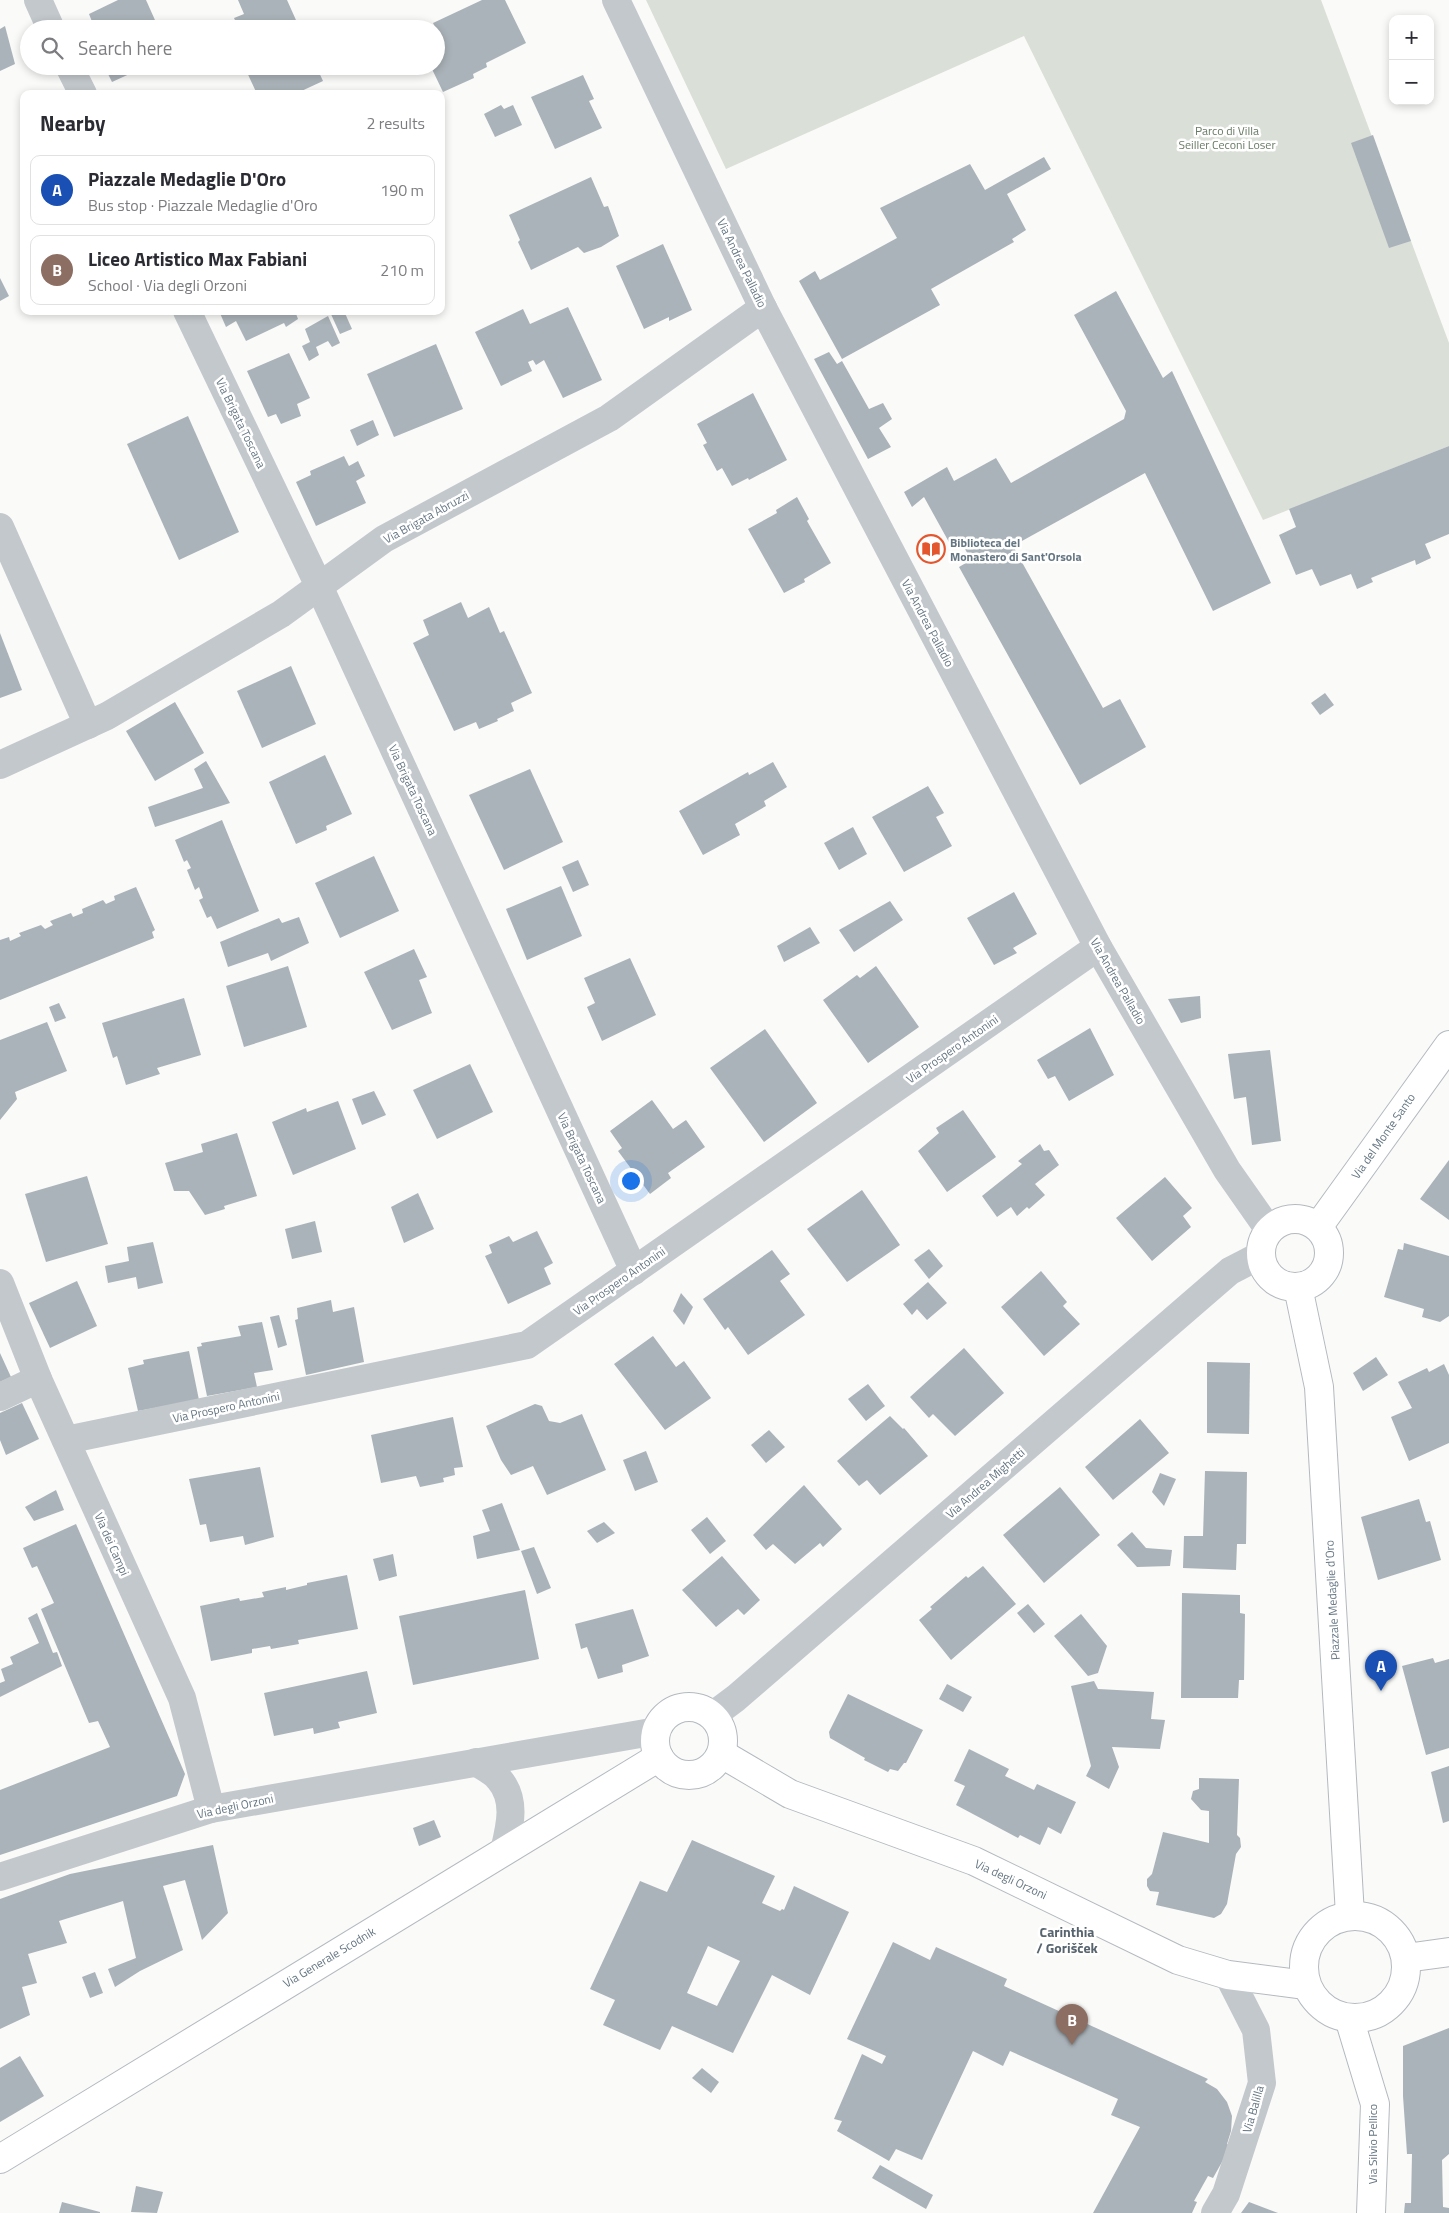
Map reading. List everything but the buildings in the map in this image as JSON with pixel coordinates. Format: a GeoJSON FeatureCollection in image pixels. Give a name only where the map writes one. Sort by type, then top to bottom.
{"type":"FeatureCollection","features":[{"type":"Feature","properties":{"kind":"main road","name":"Via del Monte Santo"},"geometry":{"type":"LineString","coordinates":[[1318,1227],[1449,1045]]}},
{"type":"Feature","properties":{"kind":"main road"},"geometry":{"type":"LineString","coordinates":[[1293,1218],[1307,1220],[1318,1227],[1326,1238],[1330,1250],[1328,1265],[1322,1275],[1311,1283],[1298,1287],[1284,1286],[1273,1279],[1265,1268],[1265,1243],[1279,1222],[1293,1218]]}},
{"type":"Feature","properties":{"kind":"main road","name":"Piazzale Medaglie d'Oro"},"geometry":{"type":"LineString","coordinates":[[1298,1287],[1319,1387],[1350,1915]]}},
{"type":"Feature","properties":{"kind":"main road"},"geometry":{"type":"LineString","coordinates":[[687,1707],[701,1709],[712,1716],[720,1726],[724,1738],[722,1754],[716,1764],[705,1772],[692,1775],[679,1775],[667,1768],[658,1744],[663,1719],[673,1710],[687,1707]]}},
{"type":"Feature","properties":{"kind":"main road","name":"Via Generale Scodnik"},"geometry":{"type":"LineString","coordinates":[[0,2159],[504,1851],[658,1744]]}},
{"type":"Feature","properties":{"kind":"main road","name":"Via degli Orzoni"},"geometry":{"type":"LineString","coordinates":[[722,1754],[790,1794],[974,1861],[1178,1960],[1228,1975],[1306,1985]]}},
{"type":"Feature","properties":{"kind":"main road"},"geometry":{"type":"LineString","coordinates":[[1350,1915],[1366,1916],[1380,1922],[1392,1931],[1401,1943],[1406,1966],[1402,1989],[1392,2002],[1380,2012],[1364,2018],[1348,2018],[1335,2015],[1322,2008],[1306,1985],[1303,1972],[1304,1958],[1308,1945],[1315,1934],[1337,1918],[1350,1915]]}},
{"type":"Feature","properties":{"kind":"main road"},"geometry":{"type":"LineString","coordinates":[[1406,1966],[1449,1952]]}},
{"type":"Feature","properties":{"kind":"main road"},"geometry":{"type":"LineString","coordinates":[[1406,1966],[1449,1968]]}},
{"type":"Feature","properties":{"kind":"main road","name":"Via Silvio Pellico"},"geometry":{"type":"LineString","coordinates":[[1348,2018],[1375,2104],[1371,2213]]}},
{"type":"Feature","properties":{"kind":"street"},"geometry":{"type":"LineString","coordinates":[[38,0],[47,20]]}},
{"type":"Feature","properties":{"kind":"street","name":"Via Andrea Palladio"},"geometry":{"type":"LineString","coordinates":[[616,0],[763,308],[1098,947],[1227,1170],[1265,1243]]}},
{"type":"Feature","properties":{"kind":"street"},"geometry":{"type":"LineString","coordinates":[[74,75],[81,90]]}},
{"type":"Feature","properties":{"kind":"street","name":"Via Brigata Abruzzi"},"geometry":{"type":"LineString","coordinates":[[0,764],[107,716],[281,614],[384,539],[609,418],[763,308]]}},
{"type":"Feature","properties":{"kind":"street","name":"Via Brigata Toscana"},"geometry":{"type":"LineString","coordinates":[[189,315],[319,586],[634,1271]]}},
{"type":"Feature","properties":{"kind":"street"},"geometry":{"type":"LineString","coordinates":[[0,527],[88,725]]}},
{"type":"Feature","properties":{"kind":"street","name":"Via Prospero Antonini"},"geometry":{"type":"LineString","coordinates":[[66,1440],[527,1345],[1098,947]]}},
{"type":"Feature","properties":{"kind":"street","name":"Via Andrea Mighetti"},"geometry":{"type":"LineString","coordinates":[[712,1716],[736,1698],[1230,1271],[1265,1243]]}},
{"type":"Feature","properties":{"kind":"street","name":"Via dei Campi"},"geometry":{"type":"LineString","coordinates":[[0,1284],[38,1379],[182,1698],[211,1809]]}},
{"type":"Feature","properties":{"kind":"street"},"geometry":{"type":"LineString","coordinates":[[0,1397],[38,1379]]}},
{"type":"Feature","properties":{"kind":"street","name":"Via degli Orzoni"},"geometry":{"type":"LineString","coordinates":[[0,1877],[211,1809],[476,1762],[658,1744]]}},
{"type":"Feature","properties":{"kind":"street"},"geometry":{"type":"LineString","coordinates":[[476,1762],[499,1778],[510,1800],[512,1820],[504,1851]]}},
{"type":"Feature","properties":{"kind":"street","name":"Via Balilla"},"geometry":{"type":"LineString","coordinates":[[1215,2213],[1226,2194],[1262,2083],[1256,2030],[1228,1975]]}},
{"type":"Feature","properties":{"kind":"green space","name":"Parco di Villa Seiller Ceconi Loser"},"geometry":{"type":"Polygon","coordinates":[[[646,0],[1321,0],[1449,343],[1449,446],[1263,520],[1024,36],[726,169],[646,0]]]}},
{"type":"Feature","properties":{"kind":"place","name":"Biblioteca del Monastero di Sant'Orsola"},"geometry":{"type":"Point","coordinates":[931,549]}},
{"type":"Feature","properties":{"kind":"place","name":"Piazzale Medaglie D'Oro"},"geometry":{"type":"Point","coordinates":[1381,1691]}},
{"type":"Feature","properties":{"kind":"place","name":"Liceo Artistico Max Fabiani"},"geometry":{"type":"Point","coordinates":[1072,2045]}},
{"type":"Feature","properties":{"kind":"district","name":"Carinthia / Gorišček"},"geometry":{"type":"Point","coordinates":[1067,1939]}}]}
